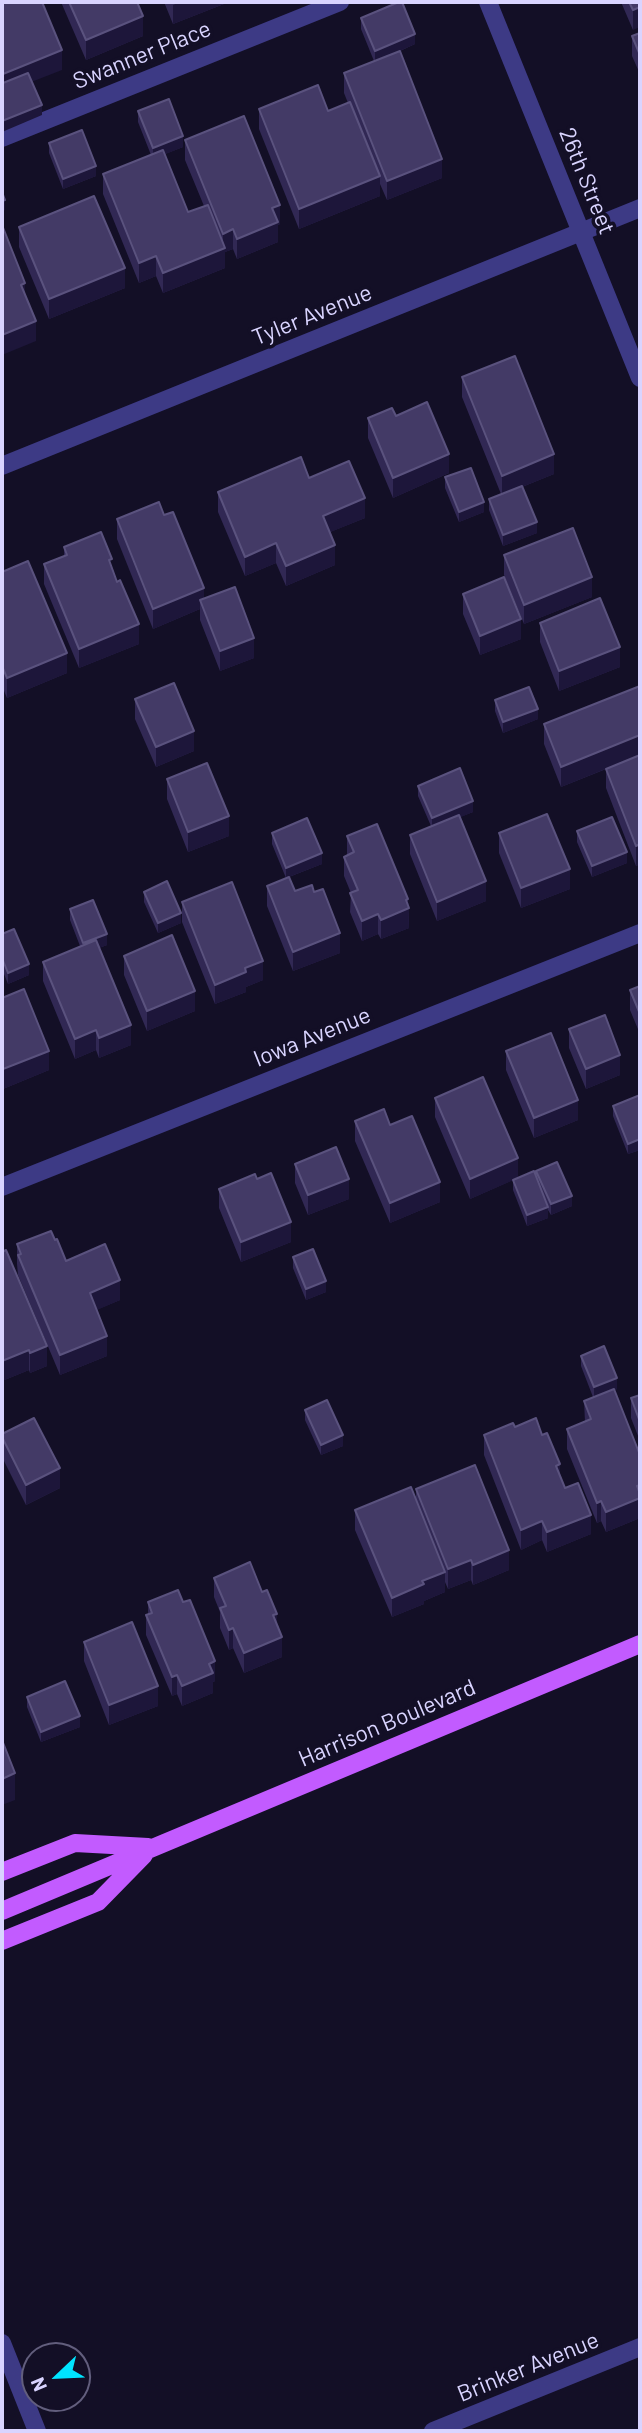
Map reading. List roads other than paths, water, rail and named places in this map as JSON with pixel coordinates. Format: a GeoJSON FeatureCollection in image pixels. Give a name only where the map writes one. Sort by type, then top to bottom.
{"type":"FeatureCollection","features":[{"type":"Feature","properties":{"kind":"main road","name":"Harrison Boulevard"},"geometry":{"type":"LineString","coordinates":[[2,1941],[98,1902],[152,1847],[640,1644]]}},
{"type":"Feature","properties":{"kind":"main road","name":"Harrison Boulevard"},"geometry":{"type":"LineString","coordinates":[[2,1872],[75,1843],[152,1847]]}},
{"type":"Feature","properties":{"kind":"main road"},"geometry":{"type":"LineString","coordinates":[[2,1911],[152,1847]]}},
{"type":"Feature","properties":{"kind":"street","name":"Swanner Place"},"geometry":{"type":"LineString","coordinates":[[2,138],[340,2]]}},
{"type":"Feature","properties":{"kind":"street","name":"26th Street"},"geometry":{"type":"LineString","coordinates":[[488,2],[640,378]]}},
{"type":"Feature","properties":{"kind":"street","name":"Tyler Avenue"},"geometry":{"type":"LineString","coordinates":[[2,466],[640,208]]}},
{"type":"Feature","properties":{"kind":"street","name":"Iowa Avenue"},"geometry":{"type":"LineString","coordinates":[[2,1187],[640,933]]}},
{"type":"Feature","properties":{"kind":"street"},"geometry":{"type":"LineString","coordinates":[[2,2343],[37,2431]]}},
{"type":"Feature","properties":{"kind":"street","name":"Brinker Avenue"},"geometry":{"type":"LineString","coordinates":[[433,2431],[640,2347]]}}]}
